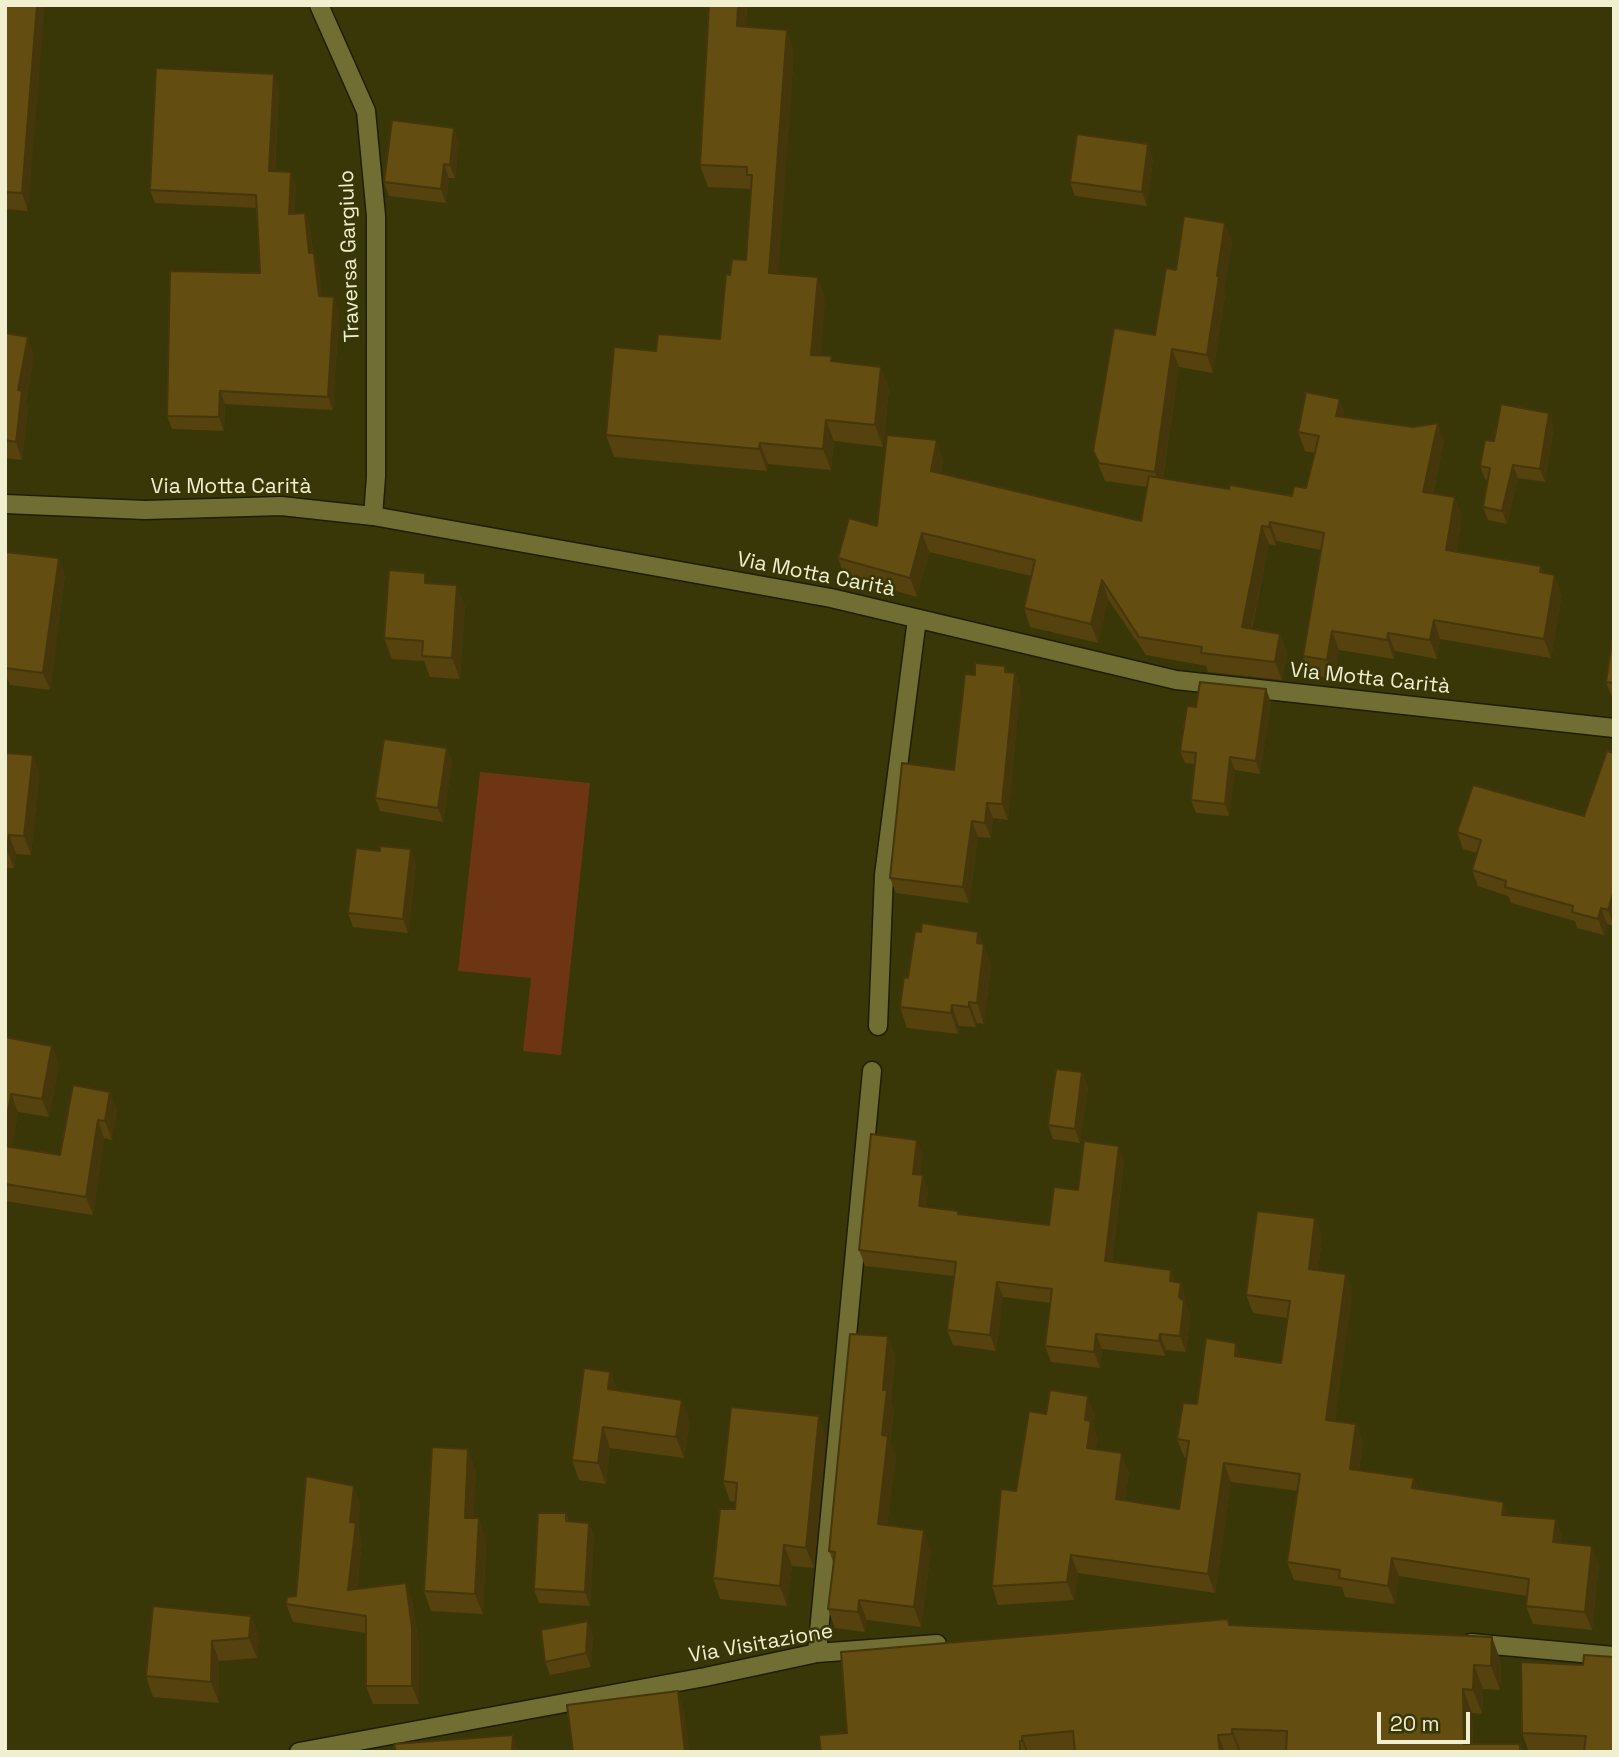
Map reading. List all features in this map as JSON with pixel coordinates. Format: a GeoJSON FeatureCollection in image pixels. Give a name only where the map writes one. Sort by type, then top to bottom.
{"type":"FeatureCollection","features":[{"type":"Feature","properties":{"kind":"street","name":"Traversa Gargiulo"},"geometry":{"type":"LineString","coordinates":[[319,5],[366,111],[376,216],[376,477],[373,516]]}},
{"type":"Feature","properties":{"kind":"street","name":"Via Motta Carità"},"geometry":{"type":"LineString","coordinates":[[5,504],[145,510],[281,506],[373,516],[831,598],[1176,680],[1614,728]]}},
{"type":"Feature","properties":{"kind":"street"},"geometry":{"type":"LineString","coordinates":[[878,1026],[884,875],[917,619]]}},
{"type":"Feature","properties":{"kind":"street"},"geometry":{"type":"LineString","coordinates":[[817,1653],[872,1070]]}},
{"type":"Feature","properties":{"kind":"street"},"geometry":{"type":"LineString","coordinates":[[1449,1641],[1614,1656]]}},
{"type":"Feature","properties":{"kind":"street","name":"Via Visitazione"},"geometry":{"type":"LineString","coordinates":[[299,1752],[347,1747],[817,1653],[954,1643]]}},
{"type":"Feature","properties":{"kind":"shaded area"},"geometry":{"type":"Polygon","coordinates":[[[480,772],[590,783],[561,1055],[523,1051],[531,978],[458,971],[480,772]]]}},
{"type":"Feature","properties":{"kind":"building"},"geometry":{"type":"Polygon","coordinates":[[[5,5],[37,5],[22,193],[5,192],[5,5]]]}},
{"type":"Feature","properties":{"kind":"building"},"geometry":{"type":"Polygon","coordinates":[[[709,5],[738,5],[737,26],[787,30],[769,273],[818,277],[811,355],[832,356],[831,361],[881,367],[875,425],[826,420],[823,449],[760,443],[759,449],[606,435],[614,347],[656,351],[658,334],[720,339],[726,274],[730,275],[732,259],[746,260],[752,175],[747,175],[747,167],[700,165],[709,5]]]}},
{"type":"Feature","properties":{"kind":"building"},"geometry":{"type":"Polygon","coordinates":[[[156,68],[274,74],[269,171],[291,172],[289,214],[305,213],[309,253],[314,253],[319,296],[334,297],[328,397],[220,391],[219,417],[167,416],[170,271],[260,273],[256,195],[150,190],[156,68]]]}},
{"type":"Feature","properties":{"kind":"building"},"geometry":{"type":"Polygon","coordinates":[[[392,120],[454,128],[450,165],[444,164],[441,189],[384,182],[392,120]]]}},
{"type":"Feature","properties":{"kind":"building"},"geometry":{"type":"Polygon","coordinates":[[[1077,134],[1148,144],[1142,192],[1070,182],[1077,134]]]}},
{"type":"Feature","properties":{"kind":"building"},"geometry":{"type":"Polygon","coordinates":[[[1184,216],[1225,223],[1207,355],[1172,349],[1155,472],[1099,463],[1093,451],[1114,328],[1155,335],[1166,268],[1176,270],[1184,216]]]}},
{"type":"Feature","properties":{"kind":"building"},"geometry":{"type":"Polygon","coordinates":[[[5,333],[28,337],[18,390],[22,391],[16,442],[5,440],[5,333]]]}},
{"type":"Feature","properties":{"kind":"building"},"geometry":{"type":"Polygon","coordinates":[[[1306,392],[1340,399],[1336,416],[1413,427],[1438,423],[1423,492],[1455,497],[1446,550],[1541,566],[1540,572],[1555,575],[1544,639],[1434,620],[1430,640],[1388,633],[1387,640],[1332,631],[1327,660],[1303,656],[1324,533],[1270,522],[1269,527],[1262,526],[1242,627],[1280,634],[1275,662],[1201,653],[1202,647],[1139,637],[1102,580],[1091,624],[1024,608],[1035,560],[922,533],[910,578],[838,558],[849,518],[877,526],[887,435],[937,440],[931,471],[1141,521],[1149,476],[1229,489],[1230,485],[1292,496],[1294,486],[1306,488],[1319,436],[1298,432],[1306,392]]]}},
{"type":"Feature","properties":{"kind":"building"},"geometry":{"type":"Polygon","coordinates":[[[1501,404],[1549,413],[1540,469],[1513,465],[1502,511],[1483,507],[1490,468],[1480,466],[1485,440],[1494,441],[1501,404]]]}},
{"type":"Feature","properties":{"kind":"building"},"geometry":{"type":"Polygon","coordinates":[[[5,552],[59,558],[43,673],[5,668],[5,552]]]}},
{"type":"Feature","properties":{"kind":"building"},"geometry":{"type":"Polygon","coordinates":[[[389,570],[425,573],[425,583],[457,585],[452,658],[422,656],[423,641],[384,638],[389,570]]]}},
{"type":"Feature","properties":{"kind":"building"},"geometry":{"type":"Polygon","coordinates":[[[1614,628],[1614,683],[1606,682],[1614,628]]]}},
{"type":"Feature","properties":{"kind":"building"},"geometry":{"type":"Polygon","coordinates":[[[975,663],[1005,666],[1005,672],[1015,673],[1002,804],[987,803],[985,823],[972,821],[963,887],[890,878],[902,763],[954,770],[965,674],[975,675],[975,663]]]}},
{"type":"Feature","properties":{"kind":"building"},"geometry":{"type":"Polygon","coordinates":[[[1200,682],[1266,689],[1256,761],[1230,757],[1225,804],[1191,800],[1196,753],[1180,751],[1187,706],[1196,707],[1200,682]]]}},
{"type":"Feature","properties":{"kind":"building"},"geometry":{"type":"Polygon","coordinates":[[[384,739],[447,748],[438,808],[375,798],[384,739]]]}},
{"type":"Feature","properties":{"kind":"building"},"geometry":{"type":"Polygon","coordinates":[[[1607,751],[1614,753],[1614,891],[1608,910],[1601,908],[1598,919],[1572,912],[1573,906],[1505,887],[1506,881],[1472,870],[1481,840],[1457,832],[1473,785],[1584,816],[1607,751]]]}},
{"type":"Feature","properties":{"kind":"building"},"geometry":{"type":"Polygon","coordinates":[[[5,753],[33,755],[24,836],[9,835],[7,850],[5,850],[5,753]]]}},
{"type":"Feature","properties":{"kind":"building"},"geometry":{"type":"Polygon","coordinates":[[[380,846],[411,849],[403,919],[348,913],[356,848],[380,851],[380,846]]]}},
{"type":"Feature","properties":{"kind":"building"},"geometry":{"type":"Polygon","coordinates":[[[922,923],[978,932],[977,943],[984,944],[977,1003],[969,1002],[969,1007],[952,1005],[951,1013],[900,1007],[904,977],[908,978],[915,931],[921,932],[922,923]]]}},
{"type":"Feature","properties":{"kind":"building"},"geometry":{"type":"Polygon","coordinates":[[[5,1037],[52,1046],[42,1099],[11,1094],[5,1131],[5,1037]]]}},
{"type":"Feature","properties":{"kind":"building"},"geometry":{"type":"Polygon","coordinates":[[[1056,1069],[1082,1072],[1075,1129],[1048,1125],[1056,1069]]]}},
{"type":"Feature","properties":{"kind":"building"},"geometry":{"type":"Polygon","coordinates":[[[73,1085],[110,1092],[105,1121],[98,1120],[86,1197],[5,1184],[5,1146],[60,1155],[73,1085]]]}},
{"type":"Feature","properties":{"kind":"building"},"geometry":{"type":"Polygon","coordinates":[[[871,1134],[917,1140],[913,1174],[923,1175],[919,1206],[958,1211],[958,1214],[1049,1225],[1054,1187],[1078,1190],[1084,1141],[1119,1146],[1105,1261],[1171,1270],[1170,1281],[1181,1283],[1179,1297],[1184,1301],[1180,1336],[1160,1334],[1159,1341],[1096,1334],[1094,1352],[1045,1346],[1052,1289],[997,1282],[990,1335],[947,1330],[956,1262],[859,1250],[871,1134]]]}},
{"type":"Feature","properties":{"kind":"building"},"geometry":{"type":"Polygon","coordinates":[[[1257,1211],[1315,1218],[1309,1269],[1346,1274],[1326,1420],[1356,1424],[1350,1469],[1414,1478],[1412,1488],[1504,1502],[1502,1515],[1556,1519],[1553,1542],[1592,1546],[1585,1612],[1526,1606],[1529,1579],[1392,1558],[1388,1586],[1339,1578],[1340,1570],[1287,1562],[1300,1474],[1224,1463],[1208,1574],[1071,1555],[1067,1582],[992,1586],[1001,1489],[1016,1491],[1029,1411],[1046,1414],[1050,1390],[1088,1396],[1085,1420],[1091,1421],[1087,1448],[1122,1453],[1116,1499],[1179,1509],[1189,1441],[1177,1439],[1183,1403],[1197,1404],[1206,1338],[1236,1343],[1235,1356],[1281,1363],[1290,1301],[1246,1295],[1257,1211]]]}},
{"type":"Feature","properties":{"kind":"building"},"geometry":{"type":"Polygon","coordinates":[[[850,1334],[888,1336],[883,1390],[887,1390],[882,1435],[888,1436],[878,1524],[924,1530],[914,1607],[859,1600],[858,1612],[828,1609],[835,1552],[829,1551],[850,1334]]]}},
{"type":"Feature","properties":{"kind":"building"},"geometry":{"type":"Polygon","coordinates":[[[584,1368],[610,1372],[608,1389],[682,1400],[676,1437],[603,1427],[598,1463],[572,1460],[584,1368]]]}},
{"type":"Feature","properties":{"kind":"building"},"geometry":{"type":"Polygon","coordinates":[[[731,1407],[819,1416],[806,1548],[784,1545],[780,1586],[713,1578],[720,1509],[735,1509],[737,1483],[723,1481],[731,1407]]]}},
{"type":"Feature","properties":{"kind":"building"},"geometry":{"type":"Polygon","coordinates":[[[432,1447],[468,1449],[465,1518],[479,1518],[475,1594],[424,1591],[432,1447]]]}},
{"type":"Feature","properties":{"kind":"building"},"geometry":{"type":"Polygon","coordinates":[[[306,1476],[354,1486],[350,1522],[356,1523],[348,1590],[406,1583],[412,1627],[412,1686],[366,1686],[366,1616],[286,1604],[287,1597],[296,1596],[306,1476]]]}},
{"type":"Feature","properties":{"kind":"building"},"geometry":{"type":"Polygon","coordinates":[[[538,1513],[566,1513],[566,1521],[589,1523],[585,1592],[534,1589],[538,1513]]]}},
{"type":"Feature","properties":{"kind":"building"},"geometry":{"type":"Polygon","coordinates":[[[153,1606],[251,1616],[249,1638],[212,1641],[211,1682],[146,1676],[153,1606]]]}},
{"type":"Feature","properties":{"kind":"building"},"geometry":{"type":"Polygon","coordinates":[[[1228,1619],[1229,1625],[1492,1637],[1491,1666],[1474,1665],[1473,1690],[1463,1689],[1464,1744],[1520,1744],[1520,1752],[1286,1752],[1287,1731],[1232,1729],[1232,1734],[1218,1735],[1220,1752],[1075,1752],[1073,1731],[1022,1736],[1020,1752],[821,1752],[819,1735],[847,1733],[841,1652],[1228,1619]]]}},
{"type":"Feature","properties":{"kind":"building"},"geometry":{"type":"Polygon","coordinates":[[[588,1621],[586,1653],[545,1662],[541,1630],[588,1621]]]}},
{"type":"Feature","properties":{"kind":"building"},"geometry":{"type":"Polygon","coordinates":[[[1584,1655],[1614,1657],[1614,1752],[1584,1752],[1586,1736],[1522,1733],[1521,1662],[1583,1665],[1584,1655]]]}},
{"type":"Feature","properties":{"kind":"building"},"geometry":{"type":"Polygon","coordinates":[[[678,1691],[685,1752],[573,1752],[567,1705],[678,1691]]]}},
{"type":"Feature","properties":{"kind":"building"},"geometry":{"type":"Polygon","coordinates":[[[513,1735],[512,1752],[396,1752],[394,1744],[513,1735]]]}}]}
